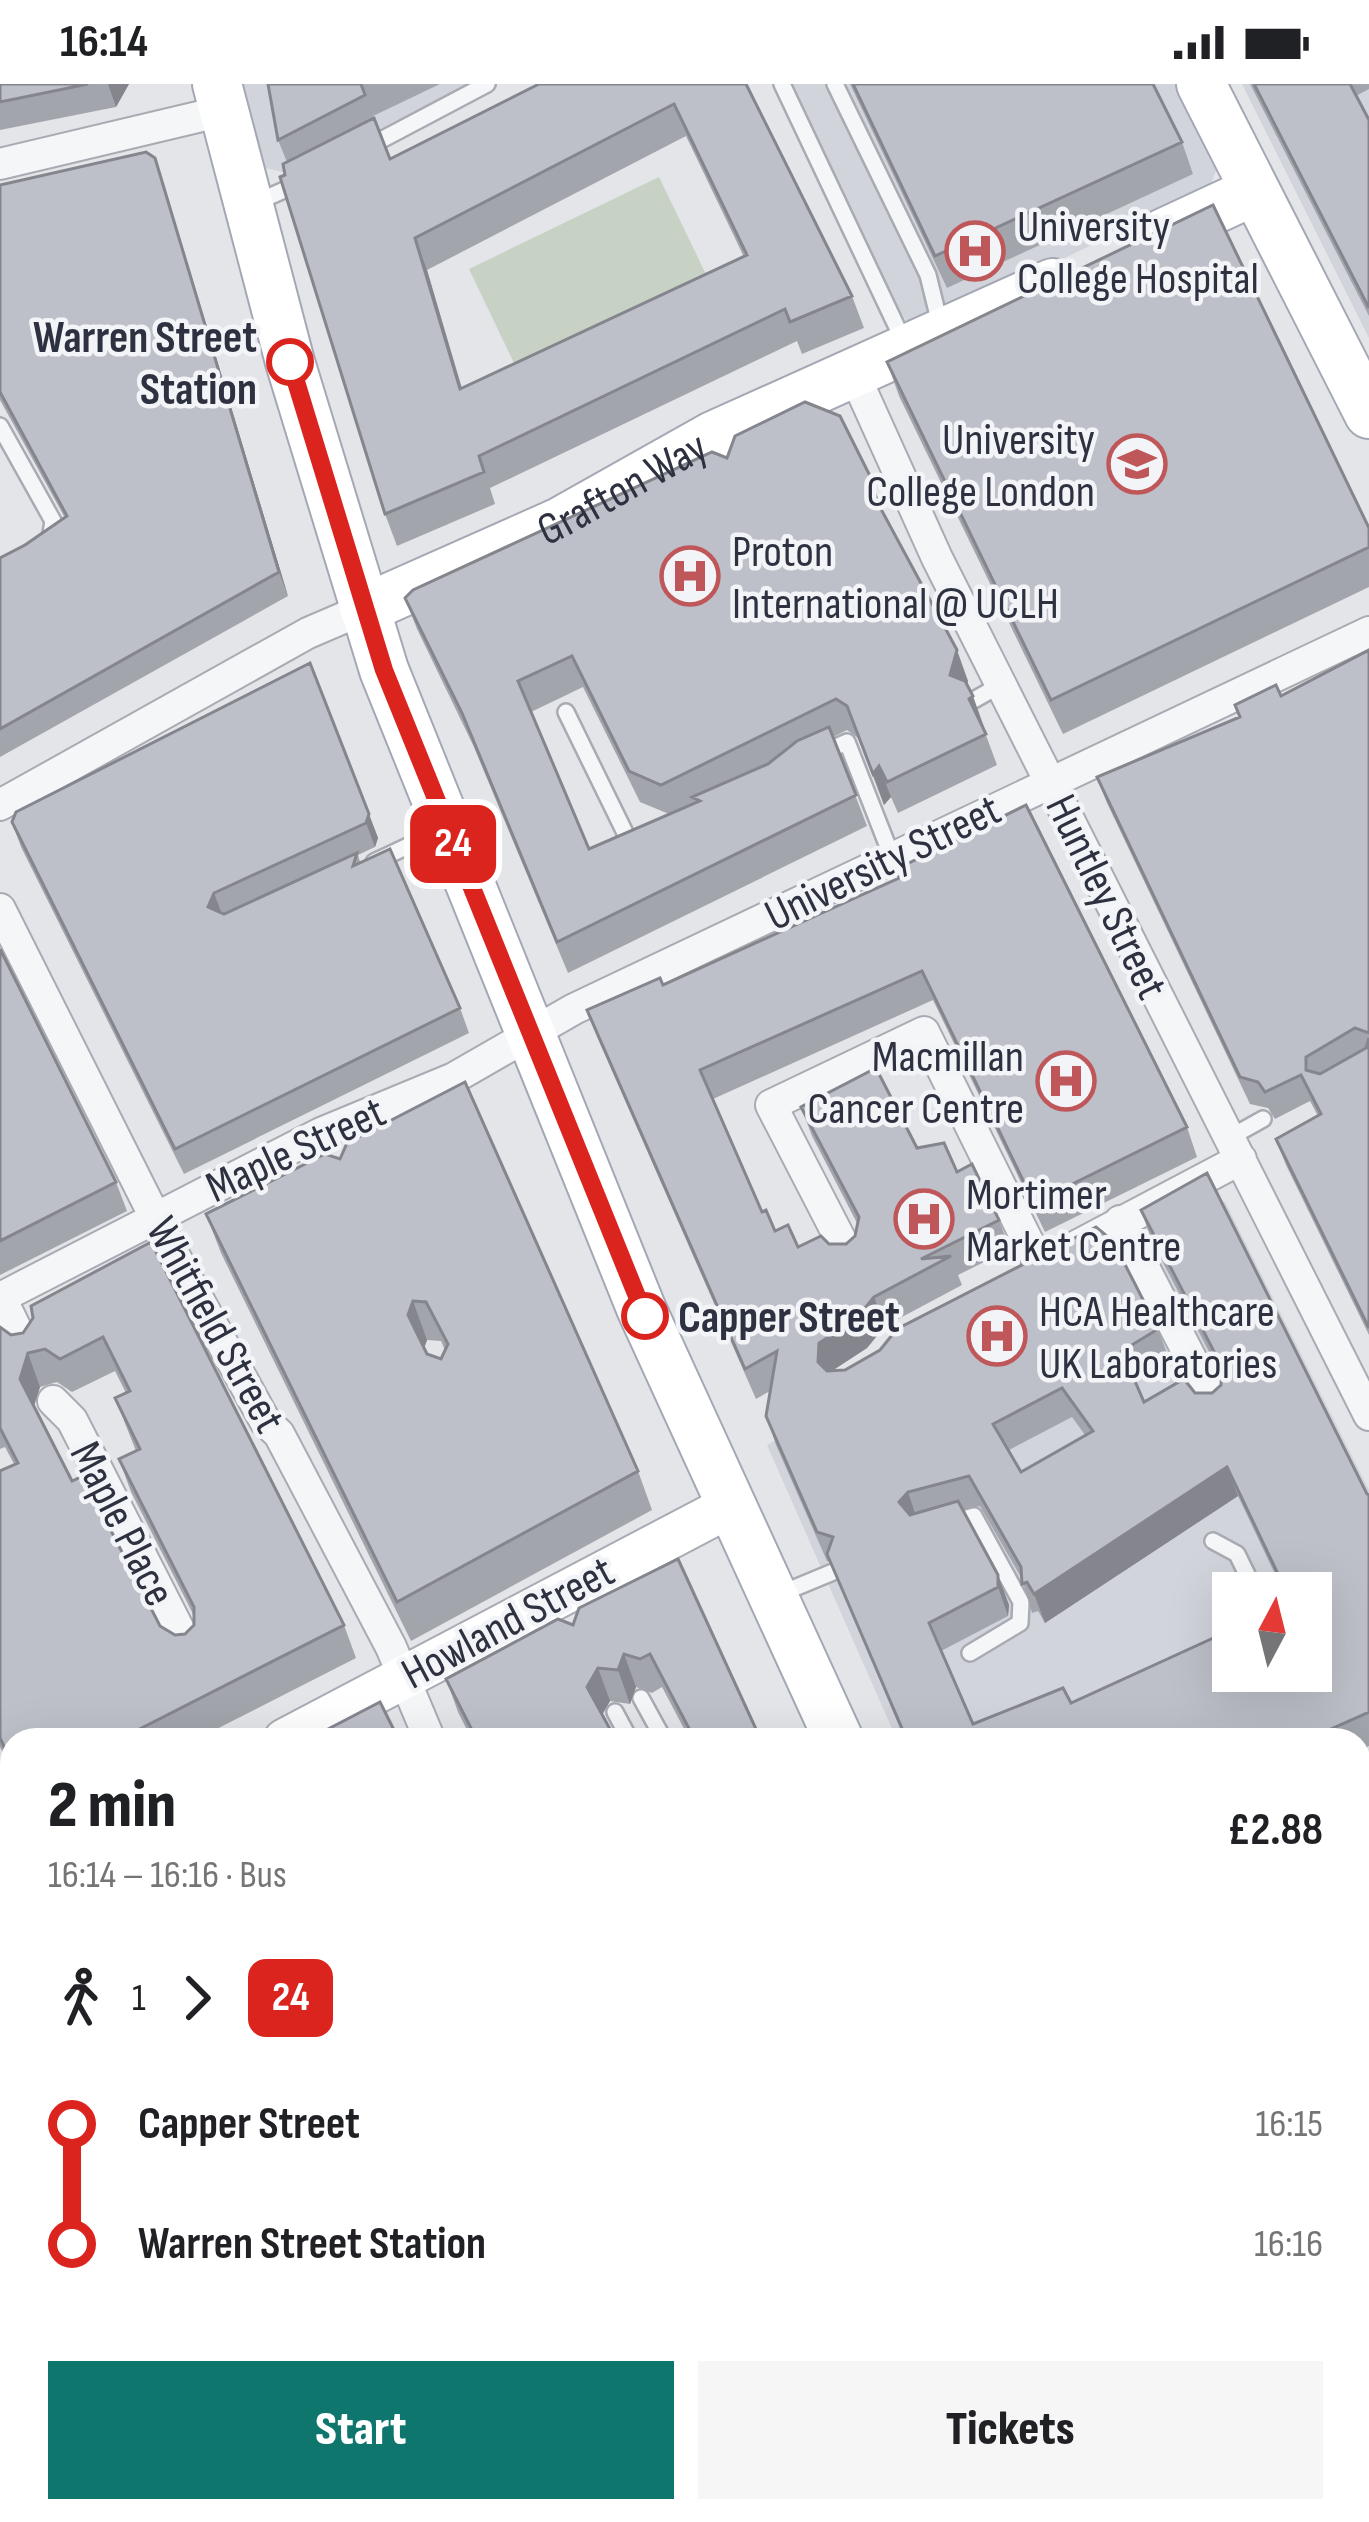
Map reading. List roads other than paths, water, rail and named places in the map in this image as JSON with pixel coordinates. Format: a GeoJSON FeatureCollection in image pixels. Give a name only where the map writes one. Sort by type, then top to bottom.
{"type":"FeatureCollection","features":[{"type":"Feature","properties":{"kind":"main road"},"geometry":{"type":"LineString","coordinates":[[1201,84],[1365,394]]}},
{"type":"Feature","properties":{"kind":"main road"},"geometry":{"type":"LineString","coordinates":[[220,98],[290,362],[364,609],[528,1035],[640,1307],[834,1728]]}},
{"type":"Feature","properties":{"kind":"main road","name":"Grafton Way"},"geometry":{"type":"LineString","coordinates":[[364,609],[565,533],[854,374],[1254,191]]}},
{"type":"Feature","properties":{"kind":"street"},"geometry":{"type":"LineString","coordinates":[[0,164],[220,98]]}},
{"type":"Feature","properties":{"kind":"street","name":"Huntley Street"},"geometry":{"type":"LineString","coordinates":[[854,374],[909,500],[1369,1415]]}},
{"type":"Feature","properties":{"kind":"street","name":"Grafton Way"},"geometry":{"type":"LineString","coordinates":[[0,805],[308,633],[364,609]]}},
{"type":"Feature","properties":{"kind":"street","name":"University Street"},"geometry":{"type":"LineString","coordinates":[[528,1035],[892,856],[1369,632]]}},
{"type":"Feature","properties":{"kind":"street","name":"Whitfield Street"},"geometry":{"type":"LineString","coordinates":[[0,909],[45,1017],[265,1421],[290,1453],[391,1647],[424,1728]]}},
{"type":"Feature","properties":{"kind":"street"},"geometry":{"type":"LineString","coordinates":[[849,1256],[771,1105],[924,1032],[1029,1271],[1235,1149]]}},
{"type":"Feature","properties":{"kind":"street","name":"Maple Street"},"geometry":{"type":"LineString","coordinates":[[0,1298],[154,1215],[325,1142],[528,1035]]}},
{"type":"Feature","properties":{"kind":"street"},"geometry":{"type":"LineString","coordinates":[[1120,1221],[1215,1405]]}},
{"type":"Feature","properties":{"kind":"street"},"geometry":{"type":"LineString","coordinates":[[0,1298],[26,1348]]}},
{"type":"Feature","properties":{"kind":"street","name":"Maple Place"},"geometry":{"type":"LineString","coordinates":[[53,1401],[72,1420],[189,1649]]}},
{"type":"Feature","properties":{"kind":"street","name":"Howland Street"},"geometry":{"type":"LineString","coordinates":[[306,1728],[400,1678],[559,1606],[730,1506]]}},
{"type":"Feature","properties":{"kind":"lane"},"geometry":{"type":"LineString","coordinates":[[341,161],[488,84]]}},
{"type":"Feature","properties":{"kind":"lane"},"geometry":{"type":"LineString","coordinates":[[782,84],[925,340]]}},
{"type":"Feature","properties":{"kind":"lane"},"geometry":{"type":"LineString","coordinates":[[835,84],[928,275],[925,340]]}},
{"type":"Feature","properties":{"kind":"lane"},"geometry":{"type":"LineString","coordinates":[[250,204],[320,172]]}},
{"type":"Feature","properties":{"kind":"lane"},"geometry":{"type":"LineString","coordinates":[[0,426],[53,521],[53,536],[42,550]]}},
{"type":"Feature","properties":{"kind":"lane"},"geometry":{"type":"LineString","coordinates":[[972,701],[1002,684]]}},
{"type":"Feature","properties":{"kind":"lane"},"geometry":{"type":"LineString","coordinates":[[566,712],[628,849],[649,839]]}},
{"type":"Feature","properties":{"kind":"lane"},"geometry":{"type":"LineString","coordinates":[[802,762],[847,742],[892,856]]}},
{"type":"Feature","properties":{"kind":"lane"},"geometry":{"type":"LineString","coordinates":[[356,871],[447,828]]}},
{"type":"Feature","properties":{"kind":"lane"},"geometry":{"type":"LineString","coordinates":[[1235,1149],[1263,1119]]}},
{"type":"Feature","properties":{"kind":"lane"},"geometry":{"type":"LineString","coordinates":[[922,1533],[974,1516],[1022,1614],[1020,1623],[970,1653]]}},
{"type":"Feature","properties":{"kind":"lane"},"geometry":{"type":"LineString","coordinates":[[1214,1541],[1237,1554],[1246,1572]]}},
{"type":"Feature","properties":{"kind":"lane"},"geometry":{"type":"LineString","coordinates":[[775,1597],[833,1572]]}},
{"type":"Feature","properties":{"kind":"lane"},"geometry":{"type":"LineString","coordinates":[[641,1698],[657,1728]]}},
{"type":"Feature","properties":{"kind":"lane"},"geometry":{"type":"LineString","coordinates":[[615,1712],[624,1728]]}},
{"type":"Feature","properties":{"kind":"place","name":"University College Hospital"},"geometry":{"type":"Point","coordinates":[975,251]}},
{"type":"Feature","properties":{"kind":"place","name":"Warren Street Station"},"geometry":{"type":"Point","coordinates":[290,362]}},
{"type":"Feature","properties":{"kind":"place","name":"University College London"},"geometry":{"type":"Point","coordinates":[1137,464]}},
{"type":"Feature","properties":{"kind":"place","name":"Proton International @ UCLH"},"geometry":{"type":"Point","coordinates":[690,576]}},
{"type":"Feature","properties":{"kind":"place","name":"Macmillan Cancer Centre"},"geometry":{"type":"Point","coordinates":[1066,1081]}},
{"type":"Feature","properties":{"kind":"place","name":"Mortimer Market Centre"},"geometry":{"type":"Point","coordinates":[924,1219]}},
{"type":"Feature","properties":{"kind":"place","name":"Capper Street"},"geometry":{"type":"Point","coordinates":[645,1316]}},
{"type":"Feature","properties":{"kind":"place","name":"HCA Healthcare UK Laboratories"},"geometry":{"type":"Point","coordinates":[997,1336]}}]}
